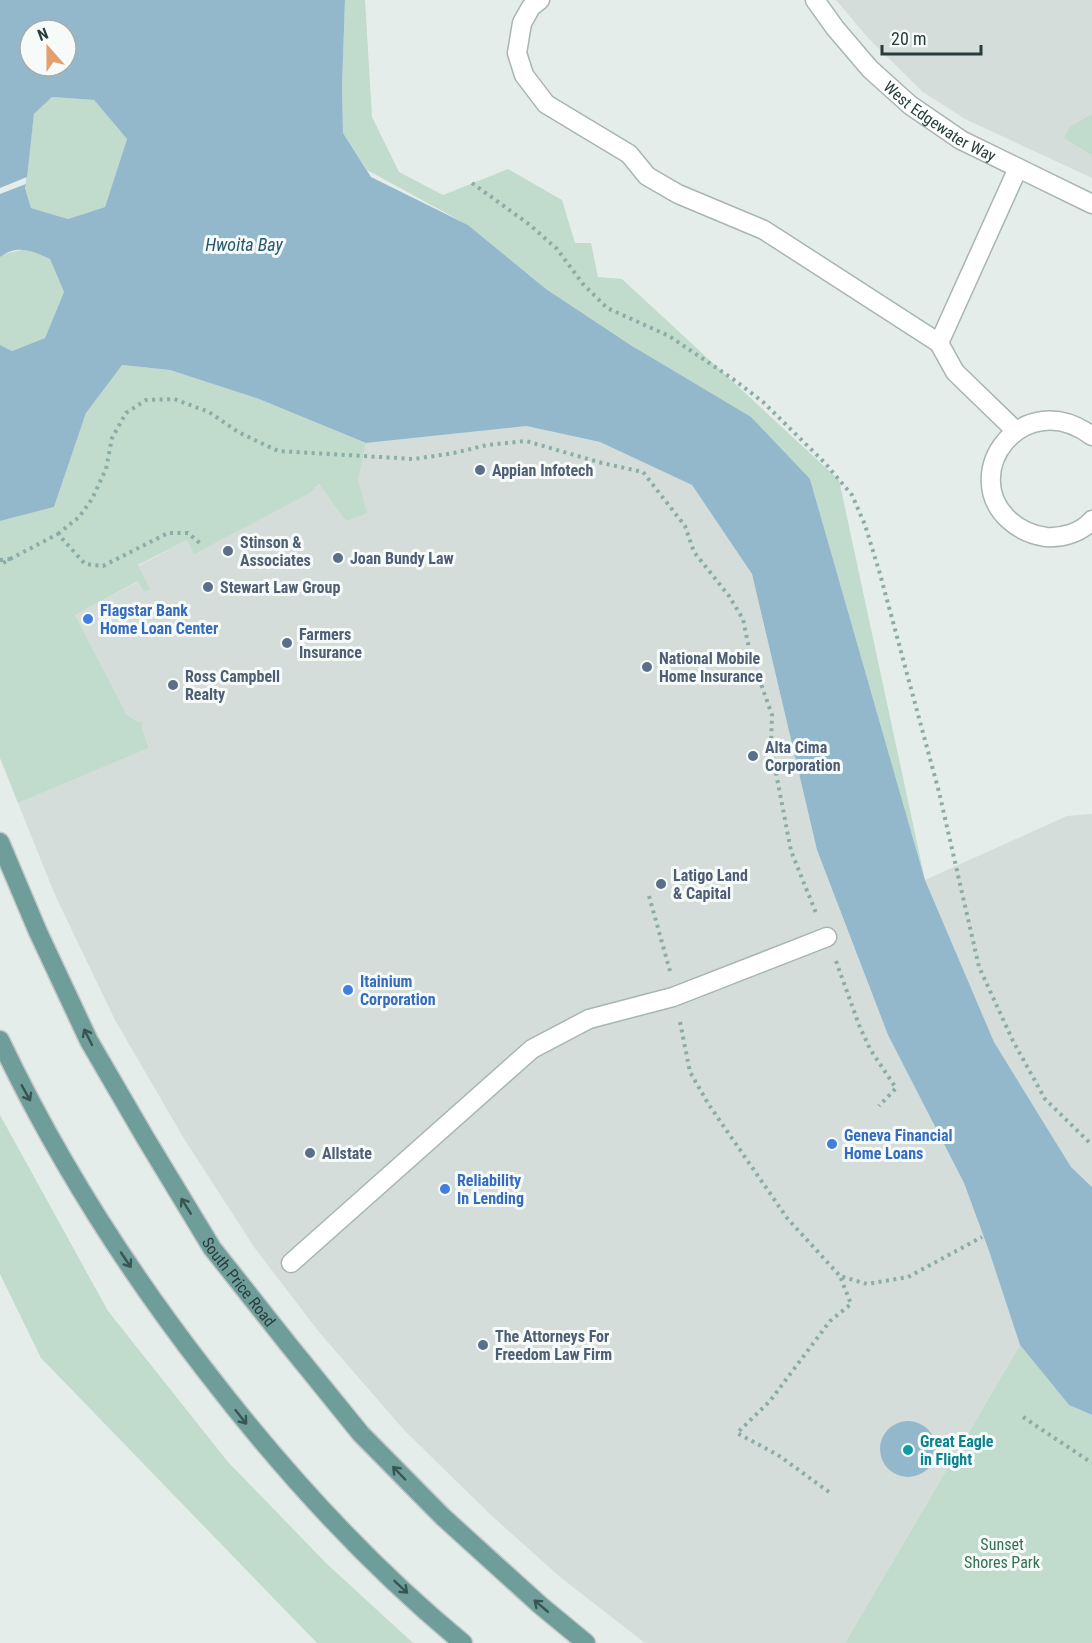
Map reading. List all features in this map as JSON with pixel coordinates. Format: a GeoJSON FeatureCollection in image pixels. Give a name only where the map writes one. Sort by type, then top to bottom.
{"type":"FeatureCollection","features":[{"type":"Feature","properties":{"kind":"main road","name":"South Price Road"},"geometry":{"type":"LineString","coordinates":[[0,842],[38,932],[89,1041],[212,1248],[362,1434],[443,1517],[540,1605],[586,1643]]}},
{"type":"Feature","properties":{"kind":"main road"},"geometry":{"type":"LineString","coordinates":[[0,1040],[18,1079],[87,1201],[164,1317],[253,1433],[342,1531],[463,1643]]}},
{"type":"Feature","properties":{"kind":"street","name":"West Edgewater Way"},"geometry":{"type":"LineString","coordinates":[[815,0],[835,28],[870,69],[910,105],[961,140],[1092,204]]}},
{"type":"Feature","properties":{"kind":"street"},"geometry":{"type":"LineString","coordinates":[[533,2],[522,23],[517,53],[524,75],[546,104],[629,154],[647,176],[678,194],[764,230],[939,343],[955,372],[1016,431]]}},
{"type":"Feature","properties":{"kind":"street"},"geometry":{"type":"LineString","coordinates":[[939,343],[1018,168]]}},
{"type":"Feature","properties":{"kind":"street"},"geometry":{"type":"LineString","coordinates":[[1092,436],[1074,424],[1054,419],[1034,422],[1016,431],[1003,445],[994,461],[992,480],[995,499],[1004,515],[1018,528],[1035,536],[1054,538],[1072,534],[1092,520]]}},
{"type":"Feature","properties":{"kind":"street"},"geometry":{"type":"LineString","coordinates":[[291,1263],[532,1049],[589,1019],[676,996],[827,938]]}},
{"type":"Feature","properties":{"kind":"path"},"geometry":{"type":"LineString","coordinates":[[472,183],[530,225],[557,249],[583,284],[607,308],[669,336],[733,378],[763,402],[825,463],[852,495],[865,525],[880,574],[939,792],[979,967],[1012,1041],[1045,1099],[1092,1145]]}},
{"type":"Feature","properties":{"kind":"path"},"geometry":{"type":"LineString","coordinates":[[0,563],[58,534],[80,517],[92,499],[106,469],[112,438],[126,414],[146,400],[174,399],[192,405],[209,412],[238,432],[278,451],[414,459],[486,445],[526,441],[602,464],[643,472],[685,526],[694,552],[729,596],[743,619],[750,653],[772,715],[771,747],[791,851],[827,938],[859,1025],[870,1049],[896,1088],[879,1106]]}},
{"type":"Feature","properties":{"kind":"path"},"geometry":{"type":"LineString","coordinates":[[58,534],[85,564],[103,566],[168,533],[188,533],[201,544]]}},
{"type":"Feature","properties":{"kind":"path"},"geometry":{"type":"LineString","coordinates":[[649,896],[676,996],[690,1072],[709,1105],[787,1218],[840,1276],[851,1304],[830,1321],[770,1401],[737,1433],[778,1455],[829,1492]]}},
{"type":"Feature","properties":{"kind":"path"},"geometry":{"type":"LineString","coordinates":[[840,1276],[867,1284],[908,1277],[982,1237]]}},
{"type":"Feature","properties":{"kind":"path"},"geometry":{"type":"LineString","coordinates":[[1023,1418],[1092,1463]]}},
{"type":"Feature","properties":{"kind":"shaded area"},"geometry":{"type":"Polygon","coordinates":[[[836,0],[1092,0],[1092,178],[965,119],[923,92],[869,39],[836,0]]]}},
{"type":"Feature","properties":{"kind":"shaded area"},"geometry":{"type":"Polygon","coordinates":[[[525,426],[600,442],[692,485],[752,574],[817,850],[888,1035],[964,1183],[1020,1345],[845,1643],[645,1643],[560,1577],[492,1516],[404,1430],[319,1332],[254,1247],[183,1137],[115,1020],[55,895],[18,803],[149,748],[142,729],[142,720],[138,722],[127,715],[75,615],[139,581],[149,589],[138,566],[187,540],[194,553],[310,493],[319,484],[346,520],[366,513],[358,480],[366,443],[525,426]]]}},
{"type":"Feature","properties":{"kind":"shaded area"},"geometry":{"type":"Polygon","coordinates":[[[1092,814],[1092,1187],[1071,1167],[994,1042],[925,880],[1067,816],[1092,814]]]}},
{"type":"Feature","properties":{"kind":"green space"},"geometry":{"type":"Polygon","coordinates":[[[345,0],[365,0],[372,117],[399,172],[443,195],[508,169],[562,200],[575,243],[591,243],[598,277],[622,279],[839,480],[925,880],[810,479],[632,346],[546,289],[468,225],[367,170],[343,133],[345,0]]]}},
{"type":"Feature","properties":{"kind":"green space"},"geometry":{"type":"Polygon","coordinates":[[[52,97],[94,100],[127,139],[105,207],[68,219],[31,208],[25,188],[34,114],[52,97]]]}},
{"type":"Feature","properties":{"kind":"green space"},"geometry":{"type":"Polygon","coordinates":[[[1092,114],[1092,155],[1064,138],[1070,127],[1092,114]]]}},
{"type":"Feature","properties":{"kind":"green space"},"geometry":{"type":"Polygon","coordinates":[[[26,249],[50,259],[64,292],[45,338],[12,351],[0,345],[0,257],[26,249]]]}},
{"type":"Feature","properties":{"kind":"green space"},"geometry":{"type":"Polygon","coordinates":[[[121,365],[170,370],[259,399],[366,443],[358,480],[367,513],[346,521],[319,484],[310,493],[194,554],[187,540],[138,565],[150,589],[144,592],[138,581],[75,615],[127,715],[138,722],[142,720],[142,729],[149,748],[18,803],[0,758],[0,521],[54,507],[86,413],[121,365]]]}},
{"type":"Feature","properties":{"kind":"green space"},"geometry":{"type":"Polygon","coordinates":[[[0,1115],[108,1311],[228,1462],[327,1564],[413,1643],[317,1643],[41,1358],[0,1274],[0,1115]]]}},
{"type":"Feature","properties":{"kind":"green space","name":"Sunset Shores Park"},"geometry":{"type":"Polygon","coordinates":[[[1020,1345],[1069,1405],[1092,1415],[1092,1643],[845,1643],[1020,1345]]]}},
{"type":"Feature","properties":{"kind":"water","name":"Hwoita Bay"},"geometry":{"type":"Polygon","coordinates":[[[0,0],[345,0],[343,133],[371,177],[468,225],[546,289],[632,346],[751,417],[810,479],[925,880],[994,1042],[1071,1167],[1092,1187],[1092,1415],[1069,1405],[1020,1345],[964,1183],[888,1035],[817,850],[752,574],[692,485],[600,442],[526,426],[366,443],[259,399],[170,370],[122,365],[86,413],[54,507],[0,521],[0,345],[12,351],[45,338],[64,292],[50,259],[25,250],[13,251],[0,257],[0,194],[26,184],[31,208],[68,219],[105,207],[127,139],[94,100],[52,97],[34,114],[27,177],[0,188],[0,0]]]}},
{"type":"Feature","properties":{"kind":"water"},"geometry":{"type":"Polygon","coordinates":[[[908,1421],[919,1423],[928,1429],[934,1438],[936,1449],[934,1460],[928,1469],[919,1475],[908,1477],[897,1475],[888,1469],[882,1460],[880,1449],[882,1438],[888,1429],[897,1423],[908,1421]]]}},
{"type":"Feature","properties":{"kind":"place","name":"Appian Infotech"},"geometry":{"type":"Point","coordinates":[480,470]}},
{"type":"Feature","properties":{"kind":"place","name":"Stinson & Associates"},"geometry":{"type":"Point","coordinates":[228,551]}},
{"type":"Feature","properties":{"kind":"place","name":"Joan Bundy Law"},"geometry":{"type":"Point","coordinates":[338,558]}},
{"type":"Feature","properties":{"kind":"place","name":"Stewart Law Group"},"geometry":{"type":"Point","coordinates":[208,587]}},
{"type":"Feature","properties":{"kind":"place","name":"Flagstar Bank Home Loan Center"},"geometry":{"type":"Point","coordinates":[88,619]}},
{"type":"Feature","properties":{"kind":"place","name":"Farmers Insurance"},"geometry":{"type":"Point","coordinates":[287,643]}},
{"type":"Feature","properties":{"kind":"place","name":"National Mobile Home Insurance"},"geometry":{"type":"Point","coordinates":[647,667]}},
{"type":"Feature","properties":{"kind":"place","name":"Ross Campbell Realty"},"geometry":{"type":"Point","coordinates":[173,685]}},
{"type":"Feature","properties":{"kind":"place","name":"Alta Cima Corporation"},"geometry":{"type":"Point","coordinates":[753,756]}},
{"type":"Feature","properties":{"kind":"place","name":"Latigo Land & Capital"},"geometry":{"type":"Point","coordinates":[661,884]}},
{"type":"Feature","properties":{"kind":"place","name":"Itainium Corporation"},"geometry":{"type":"Point","coordinates":[348,990]}},
{"type":"Feature","properties":{"kind":"place","name":"Geneva Financial Home Loans"},"geometry":{"type":"Point","coordinates":[832,1144]}},
{"type":"Feature","properties":{"kind":"place","name":"Allstate"},"geometry":{"type":"Point","coordinates":[310,1153]}},
{"type":"Feature","properties":{"kind":"place","name":"Reliability In Lending"},"geometry":{"type":"Point","coordinates":[445,1189]}},
{"type":"Feature","properties":{"kind":"place","name":"The Attorneys For Freedom Law Firm"},"geometry":{"type":"Point","coordinates":[483,1345]}},
{"type":"Feature","properties":{"kind":"place","name":"Great Eagle in Flight"},"geometry":{"type":"Point","coordinates":[908,1450]}}]}
